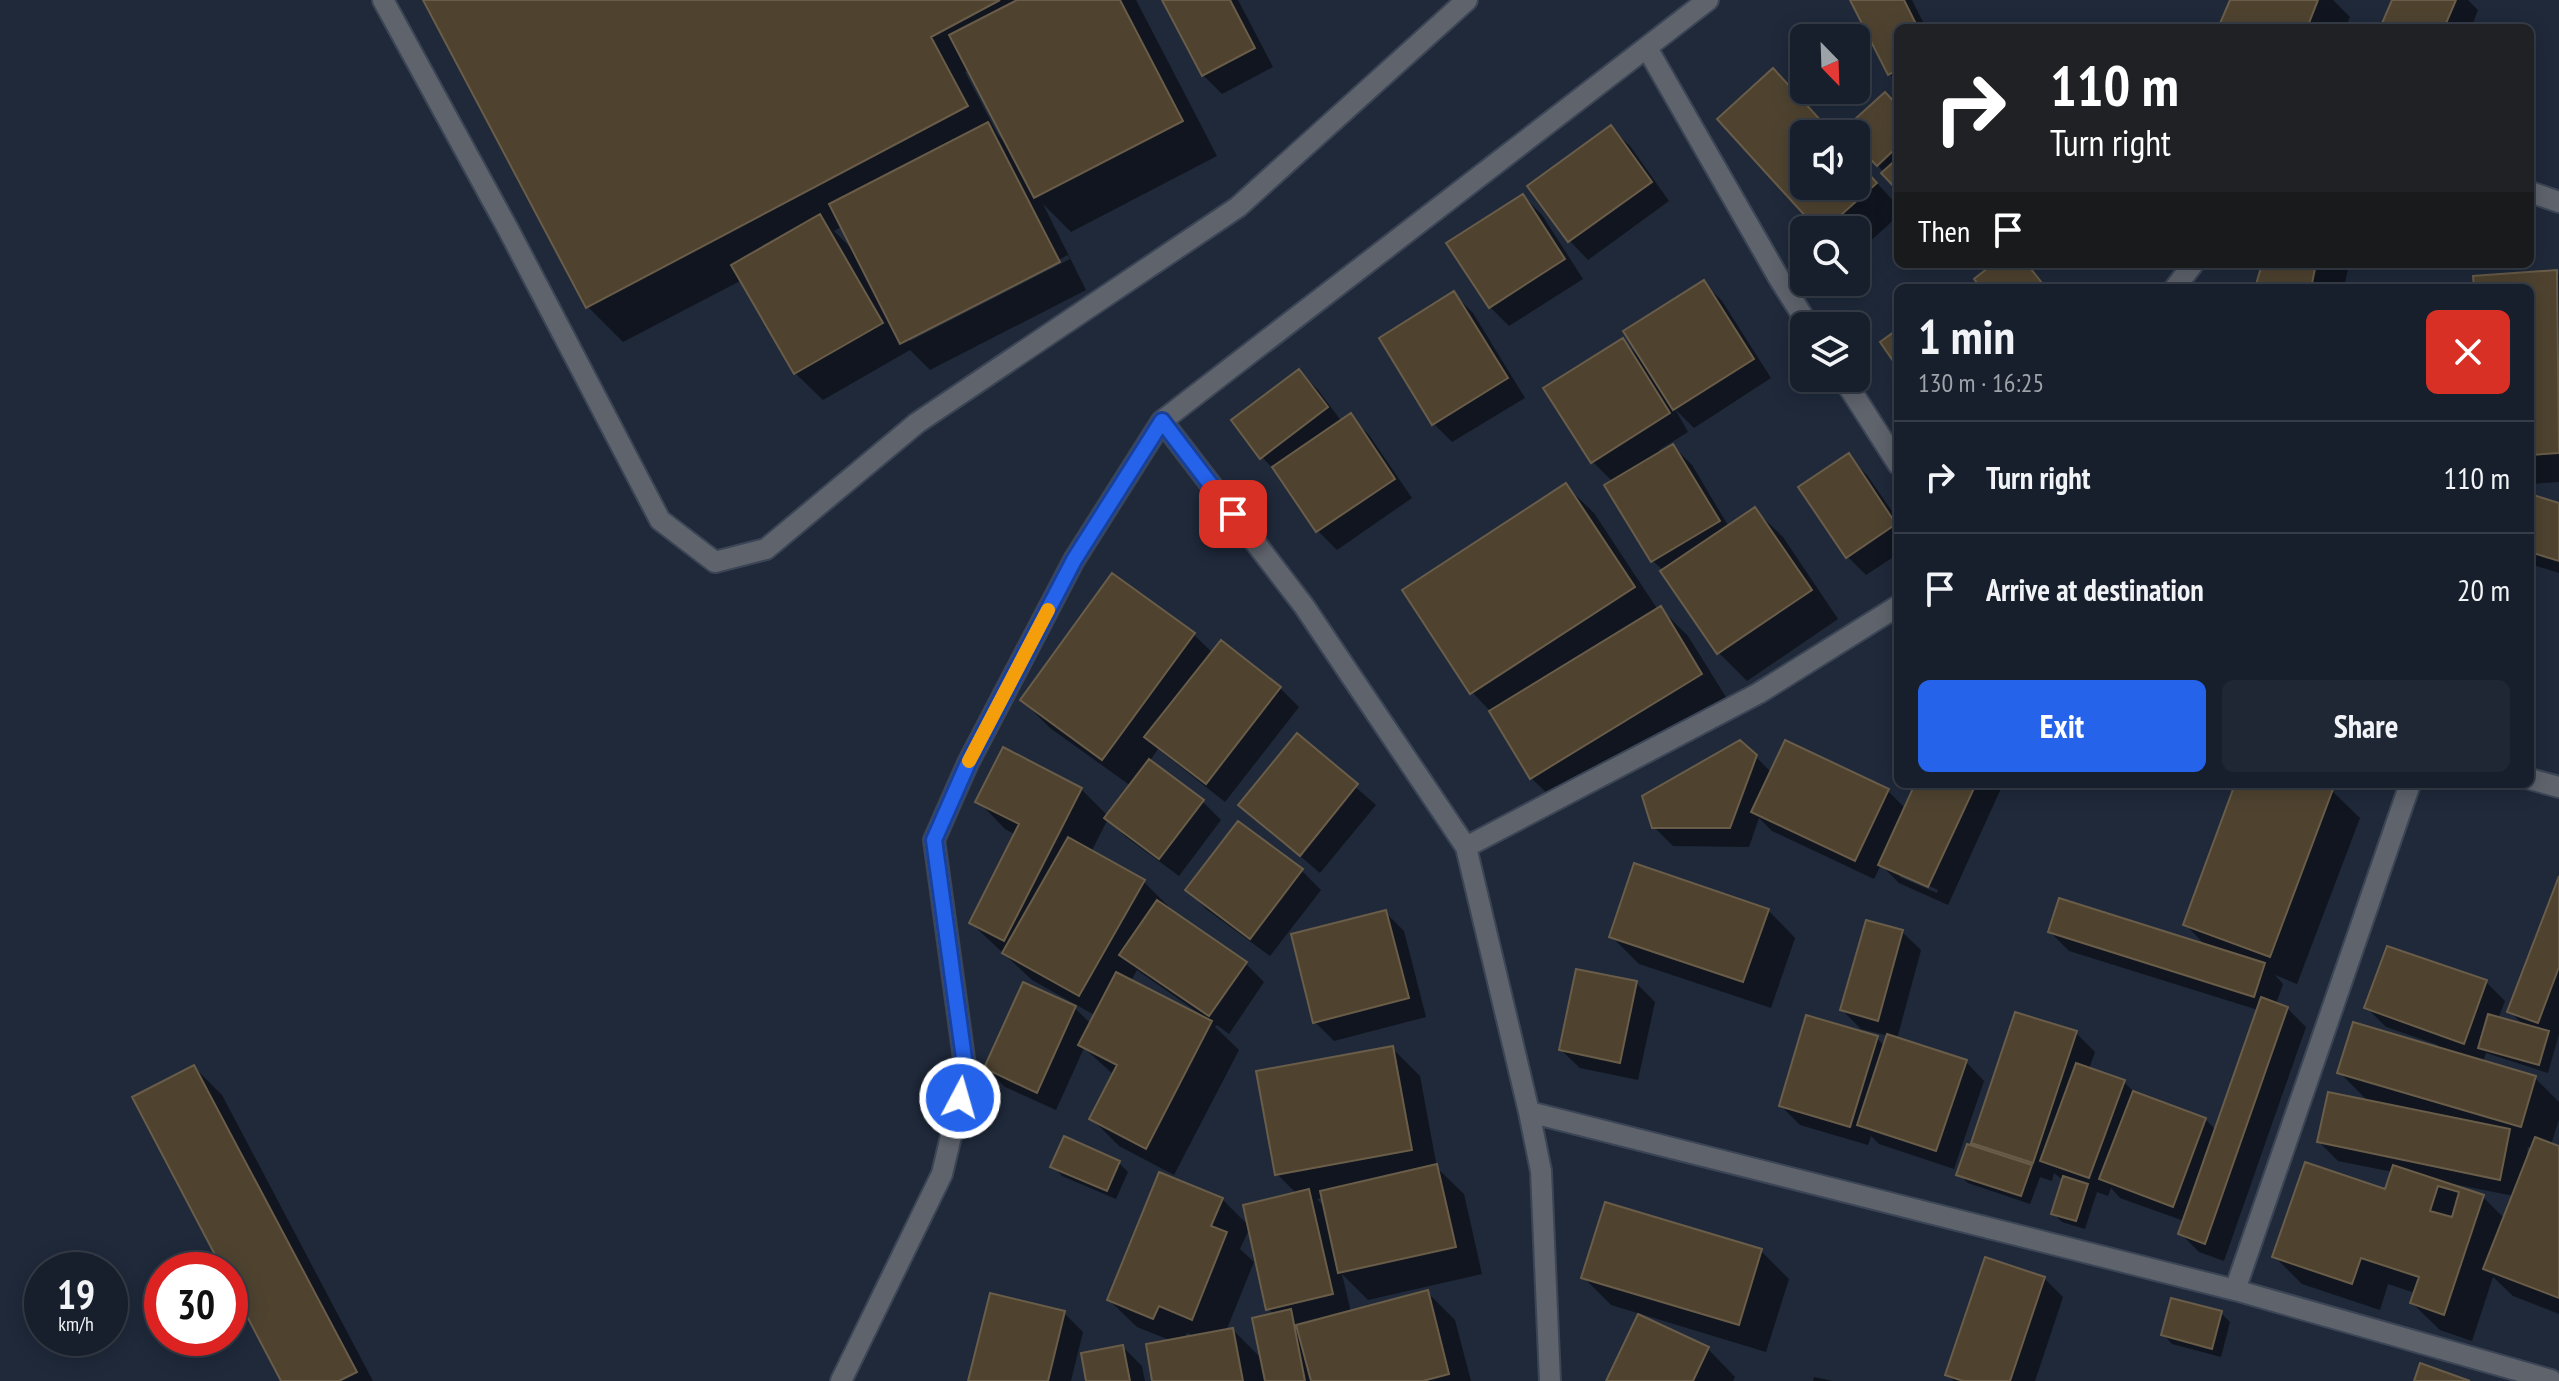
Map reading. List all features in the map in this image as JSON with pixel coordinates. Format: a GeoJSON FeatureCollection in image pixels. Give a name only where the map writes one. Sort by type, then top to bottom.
{"type":"FeatureCollection","features":[{"type":"Feature","properties":{"kind":"street"},"geometry":{"type":"LineString","coordinates":[[383,0],[660,520],[715,562],[766,549],[917,423],[1238,207],[1467,0]]}},
{"type":"Feature","properties":{"kind":"street"},"geometry":{"type":"LineString","coordinates":[[841,1381],[942,1174],[966,1073],[934,840],[968,763],[1074,560],[1162,421],[1708,0]]}},
{"type":"Feature","properties":{"kind":"street"},"geometry":{"type":"LineString","coordinates":[[1647,48],[1800,312]]}},
{"type":"Feature","properties":{"kind":"street"},"geometry":{"type":"LineString","coordinates":[[2534,193],[2559,202]]}},
{"type":"Feature","properties":{"kind":"street"},"geometry":{"type":"LineString","coordinates":[[1852,392],[1894,458]]}},
{"type":"Feature","properties":{"kind":"street"},"geometry":{"type":"LineString","coordinates":[[1162,421],[1304,606],[1466,847],[1541,1171],[1550,1381]]}},
{"type":"Feature","properties":{"kind":"street"},"geometry":{"type":"LineString","coordinates":[[1466,847],[1759,693],[1894,609]]}},
{"type":"Feature","properties":{"kind":"street"},"geometry":{"type":"LineString","coordinates":[[2534,780],[2559,787]]}},
{"type":"Feature","properties":{"kind":"street"},"geometry":{"type":"LineString","coordinates":[[2235,1290],[2409,788]]}},
{"type":"Feature","properties":{"kind":"street"},"geometry":{"type":"LineString","coordinates":[[1529,1112],[2235,1290],[2551,1380]]}},
{"type":"Feature","properties":{"kind":"building"},"geometry":{"type":"Polygon","coordinates":[[[423,0],[1000,0],[931,37],[968,106],[586,308],[423,0]]]}},
{"type":"Feature","properties":{"kind":"building"},"geometry":{"type":"Polygon","coordinates":[[[1017,0],[1120,0],[1183,121],[1034,198],[949,35],[1017,0]]]}},
{"type":"Feature","properties":{"kind":"building"},"geometry":{"type":"Polygon","coordinates":[[[1162,0],[1230,0],[1255,48],[1202,76],[1162,0]]]}},
{"type":"Feature","properties":{"kind":"building"},"geometry":{"type":"Polygon","coordinates":[[[1850,0],[1904,0],[1916,24],[1894,24],[1894,72],[1888,75],[1870,39],[1870,24],[1862,24],[1850,0]]]}},
{"type":"Feature","properties":{"kind":"building"},"geometry":{"type":"Polygon","coordinates":[[[2230,0],[2318,0],[2309,24],[2220,24],[2230,0]]]}},
{"type":"Feature","properties":{"kind":"building"},"geometry":{"type":"Polygon","coordinates":[[[2392,0],[2456,0],[2446,24],[2382,24],[2392,0]]]}},
{"type":"Feature","properties":{"kind":"building"},"geometry":{"type":"Polygon","coordinates":[[[1773,68],[1790,87],[1790,104],[1806,104],[1820,120],[1790,120],[1790,199],[1717,119],[1773,68]]]}},
{"type":"Feature","properties":{"kind":"building"},"geometry":{"type":"Polygon","coordinates":[[[1885,92],[1894,102],[1894,150],[1877,166],[1870,159],[1870,120],[1854,120],[1885,92]]]}},
{"type":"Feature","properties":{"kind":"building"},"geometry":{"type":"Polygon","coordinates":[[[988,122],[1060,262],[900,344],[829,204],[988,122]]]}},
{"type":"Feature","properties":{"kind":"building"},"geometry":{"type":"Polygon","coordinates":[[[1611,125],[1652,182],[1568,242],[1527,186],[1611,125]]]}},
{"type":"Feature","properties":{"kind":"building"},"geometry":{"type":"Polygon","coordinates":[[[1894,162],[1894,187],[1881,173],[1894,162]]]}},
{"type":"Feature","properties":{"kind":"building"},"geometry":{"type":"Polygon","coordinates":[[[1870,175],[1877,183],[1870,189],[1870,175]]]}},
{"type":"Feature","properties":{"kind":"building"},"geometry":{"type":"Polygon","coordinates":[[[1523,194],[1565,259],[1489,308],[1446,243],[1523,194]]]}},
{"type":"Feature","properties":{"kind":"building"},"geometry":{"type":"Polygon","coordinates":[[[1791,200],[1858,200],[1840,216],[1805,216],[1791,200]]]}},
{"type":"Feature","properties":{"kind":"building"},"geometry":{"type":"Polygon","coordinates":[[[820,214],[883,323],[794,374],[731,265],[820,214]]]}},
{"type":"Feature","properties":{"kind":"building"},"geometry":{"type":"Polygon","coordinates":[[[1988,268],[2030,268],[2043,284],[1978,284],[1974,279],[1988,268]]]}},
{"type":"Feature","properties":{"kind":"building"},"geometry":{"type":"Polygon","coordinates":[[[2261,268],[2315,268],[2312,284],[2256,284],[2261,268]]]}},
{"type":"Feature","properties":{"kind":"building"},"geometry":{"type":"Polygon","coordinates":[[[2557,270],[2559,453],[2534,455],[2534,284],[2474,284],[2473,276],[2557,270]]]}},
{"type":"Feature","properties":{"kind":"building"},"geometry":{"type":"Polygon","coordinates":[[[1704,280],[1754,359],[1673,410],[1623,331],[1704,280]]]}},
{"type":"Feature","properties":{"kind":"building"},"geometry":{"type":"Polygon","coordinates":[[[1454,291],[1508,378],[1432,425],[1379,338],[1454,291]]]}},
{"type":"Feature","properties":{"kind":"building"},"geometry":{"type":"Polygon","coordinates":[[[1894,332],[1894,362],[1880,342],[1894,332]]]}},
{"type":"Feature","properties":{"kind":"building"},"geometry":{"type":"Polygon","coordinates":[[[1623,338],[1670,413],[1591,463],[1543,388],[1623,338]]]}},
{"type":"Feature","properties":{"kind":"building"},"geometry":{"type":"Polygon","coordinates":[[[1299,369],[1328,407],[1260,459],[1231,420],[1299,369]]]}},
{"type":"Feature","properties":{"kind":"building"},"geometry":{"type":"Polygon","coordinates":[[[1351,413],[1395,479],[1316,532],[1272,467],[1351,413]]]}},
{"type":"Feature","properties":{"kind":"building"},"geometry":{"type":"Polygon","coordinates":[[[1673,444],[1720,521],[1651,562],[1604,485],[1673,444]]]}},
{"type":"Feature","properties":{"kind":"building"},"geometry":{"type":"Polygon","coordinates":[[[1849,453],[1894,525],[1846,558],[1798,487],[1849,453]]]}},
{"type":"Feature","properties":{"kind":"building"},"geometry":{"type":"Polygon","coordinates":[[[1566,483],[1635,587],[1470,694],[1402,590],[1566,483]]]}},
{"type":"Feature","properties":{"kind":"building"},"geometry":{"type":"Polygon","coordinates":[[[2534,495],[2559,503],[2559,561],[2534,553],[2534,495]]]}},
{"type":"Feature","properties":{"kind":"building"},"geometry":{"type":"Polygon","coordinates":[[[1755,507],[1812,590],[1717,654],[1660,571],[1755,507]]]}},
{"type":"Feature","properties":{"kind":"building"},"geometry":{"type":"Polygon","coordinates":[[[1112,573],[1195,633],[1102,760],[1020,700],[1112,573]]]}},
{"type":"Feature","properties":{"kind":"building"},"geometry":{"type":"Polygon","coordinates":[[[1661,606],[1702,674],[1530,779],[1489,711],[1661,606]]]}},
{"type":"Feature","properties":{"kind":"building"},"geometry":{"type":"Polygon","coordinates":[[[1221,640],[1281,687],[1206,784],[1144,737],[1221,640]]]}},
{"type":"Feature","properties":{"kind":"building"},"geometry":{"type":"Polygon","coordinates":[[[1297,733],[1358,784],[1300,856],[1238,805],[1297,733]]]}},
{"type":"Feature","properties":{"kind":"building"},"geometry":{"type":"Polygon","coordinates":[[[1740,740],[1757,755],[1730,828],[1652,828],[1642,796],[1740,740]]]}},
{"type":"Feature","properties":{"kind":"building"},"geometry":{"type":"Polygon","coordinates":[[[1785,740],[1889,789],[1855,861],[1751,812],[1785,740]]]}},
{"type":"Feature","properties":{"kind":"building"},"geometry":{"type":"Polygon","coordinates":[[[1003,747],[1082,788],[1004,941],[969,923],[1019,824],[975,802],[1003,747]]]}},
{"type":"Feature","properties":{"kind":"building"},"geometry":{"type":"Polygon","coordinates":[[[1149,759],[1204,800],[1159,859],[1104,818],[1149,759]]]}},
{"type":"Feature","properties":{"kind":"building"},"geometry":{"type":"Polygon","coordinates":[[[1913,788],[1974,788],[1928,887],[1878,865],[1913,788]]]}},
{"type":"Feature","properties":{"kind":"building"},"geometry":{"type":"Polygon","coordinates":[[[2234,788],[2333,789],[2270,957],[2183,925],[2234,788]]]}},
{"type":"Feature","properties":{"kind":"building"},"geometry":{"type":"Polygon","coordinates":[[[1238,821],[1303,869],[1250,939],[1185,890],[1238,821]]]}},
{"type":"Feature","properties":{"kind":"building"},"geometry":{"type":"Polygon","coordinates":[[[1068,837],[1145,880],[1079,996],[1002,953],[1068,837]]]}},
{"type":"Feature","properties":{"kind":"building"},"geometry":{"type":"Polygon","coordinates":[[[1634,863],[1769,909],[1743,982],[1609,937],[1634,863]]]}},
{"type":"Feature","properties":{"kind":"building"},"geometry":{"type":"Polygon","coordinates":[[[2559,876],[2559,967],[2538,1023],[2507,1012],[2559,876]]]}},
{"type":"Feature","properties":{"kind":"building"},"geometry":{"type":"Polygon","coordinates":[[[2059,898],[2265,963],[2254,997],[2048,932],[2059,898]]]}},
{"type":"Feature","properties":{"kind":"building"},"geometry":{"type":"Polygon","coordinates":[[[1157,900],[1247,962],[1209,1016],[1119,955],[1157,900]]]}},
{"type":"Feature","properties":{"kind":"building"},"geometry":{"type":"Polygon","coordinates":[[[1386,910],[1409,998],[1313,1023],[1291,934],[1386,910]]]}},
{"type":"Feature","properties":{"kind":"building"},"geometry":{"type":"Polygon","coordinates":[[[1866,920],[1903,930],[1878,1021],[1840,1010],[1866,920]]]}},
{"type":"Feature","properties":{"kind":"building"},"geometry":{"type":"Polygon","coordinates":[[[2387,946],[2487,980],[2464,1044],[2364,1008],[2387,946]]]}},
{"type":"Feature","properties":{"kind":"building"},"geometry":{"type":"Polygon","coordinates":[[[1576,969],[1637,981],[1620,1063],[1559,1050],[1576,969]]]}},
{"type":"Feature","properties":{"kind":"building"},"geometry":{"type":"Polygon","coordinates":[[[1116,972],[1212,1021],[1146,1149],[1089,1119],[1117,1065],[1078,1045],[1116,972]]]}},
{"type":"Feature","properties":{"kind":"building"},"geometry":{"type":"Polygon","coordinates":[[[1023,982],[1076,1006],[1037,1093],[984,1068],[1023,982]]]}},
{"type":"Feature","properties":{"kind":"building"},"geometry":{"type":"Polygon","coordinates":[[[2261,997],[2288,1007],[2205,1244],[2178,1234],[2261,997]]]}},
{"type":"Feature","properties":{"kind":"building"},"geometry":{"type":"Polygon","coordinates":[[[2015,1012],[2077,1031],[2033,1163],[1971,1143],[2015,1012]]]}},
{"type":"Feature","properties":{"kind":"building"},"geometry":{"type":"Polygon","coordinates":[[[2488,1014],[2549,1031],[2539,1065],[2478,1048],[2488,1014]]]}},
{"type":"Feature","properties":{"kind":"building"},"geometry":{"type":"Polygon","coordinates":[[[1806,1015],[1878,1036],[1850,1127],[1779,1106],[1806,1015]]]}},
{"type":"Feature","properties":{"kind":"building"},"geometry":{"type":"Polygon","coordinates":[[[2353,1022],[2536,1076],[2521,1127],[2337,1073],[2353,1022]]]}},
{"type":"Feature","properties":{"kind":"building"},"geometry":{"type":"Polygon","coordinates":[[[1887,1034],[1967,1060],[1936,1151],[1857,1125],[1887,1034]]]}},
{"type":"Feature","properties":{"kind":"building"},"geometry":{"type":"Polygon","coordinates":[[[1393,1046],[1412,1150],[1275,1175],[1256,1071],[1393,1046]]]}},
{"type":"Feature","properties":{"kind":"building"},"geometry":{"type":"Polygon","coordinates":[[[2076,1063],[2125,1080],[2089,1178],[2040,1161],[2076,1063]]]}},
{"type":"Feature","properties":{"kind":"building"},"geometry":{"type":"Polygon","coordinates":[[[194,1065],[357,1372],[339,1381],[281,1381],[248,1318],[248,1252],[214,1252],[132,1097],[194,1065]]]}},
{"type":"Feature","properties":{"kind":"building"},"geometry":{"type":"Polygon","coordinates":[[[2133,1091],[2206,1118],[2173,1207],[2099,1179],[2133,1091]]]}},
{"type":"Feature","properties":{"kind":"building"},"geometry":{"type":"Polygon","coordinates":[[[2328,1092],[2510,1129],[2500,1180],[2317,1142],[2328,1092]]]}},
{"type":"Feature","properties":{"kind":"building"},"geometry":{"type":"Polygon","coordinates":[[[1064,1136],[1120,1161],[1107,1191],[1050,1167],[1064,1136]]]}},
{"type":"Feature","properties":{"kind":"building"},"geometry":{"type":"Polygon","coordinates":[[[2535,1137],[2559,1146],[2559,1298],[2483,1269],[2535,1137]]]}},
{"type":"Feature","properties":{"kind":"building"},"geometry":{"type":"Polygon","coordinates":[[[1967,1144],[2032,1165],[2021,1196],[1956,1175],[1967,1144]]]}},
{"type":"Feature","properties":{"kind":"building"},"geometry":{"type":"Polygon","coordinates":[[[2305,1162],[2385,1189],[2393,1165],[2484,1195],[2444,1315],[2410,1303],[2419,1277],[2361,1258],[2352,1284],[2272,1257],[2305,1162]],[[2438,1186],[2430,1211],[2452,1217],[2459,1192],[2438,1186]]]}},
{"type":"Feature","properties":{"kind":"building"},"geometry":{"type":"Polygon","coordinates":[[[1437,1164],[1456,1247],[1338,1273],[1320,1191],[1437,1164]]]}},
{"type":"Feature","properties":{"kind":"building"},"geometry":{"type":"Polygon","coordinates":[[[1159,1172],[1223,1198],[1211,1226],[1227,1232],[1192,1320],[1159,1306],[1153,1319],[1107,1300],[1159,1172]]]}},
{"type":"Feature","properties":{"kind":"building"},"geometry":{"type":"Polygon","coordinates":[[[2063,1176],[2088,1184],[2076,1221],[2051,1214],[2063,1176]]]}},
{"type":"Feature","properties":{"kind":"building"},"geometry":{"type":"Polygon","coordinates":[[[1309,1189],[1333,1294],[1266,1310],[1243,1205],[1309,1189]]]}},
{"type":"Feature","properties":{"kind":"building"},"geometry":{"type":"Polygon","coordinates":[[[1605,1202],[1762,1249],[1739,1325],[1581,1278],[1605,1202]]]}},
{"type":"Feature","properties":{"kind":"building"},"geometry":{"type":"Polygon","coordinates":[[[1985,1257],[2045,1277],[2010,1381],[1963,1381],[1945,1375],[1985,1257]]]}},
{"type":"Feature","properties":{"kind":"building"},"geometry":{"type":"Polygon","coordinates":[[[1428,1290],[1449,1374],[1423,1381],[1311,1381],[1296,1325],[1428,1290]]]}},
{"type":"Feature","properties":{"kind":"building"},"geometry":{"type":"Polygon","coordinates":[[[990,1293],[1065,1311],[1048,1381],[968,1381],[990,1293]]]}},
{"type":"Feature","properties":{"kind":"building"},"geometry":{"type":"Polygon","coordinates":[[[2171,1298],[2222,1311],[2212,1349],[2161,1335],[2171,1298]]]}},
{"type":"Feature","properties":{"kind":"building"},"geometry":{"type":"Polygon","coordinates":[[[1291,1309],[1305,1381],[1265,1381],[1252,1318],[1291,1309]]]}},
{"type":"Feature","properties":{"kind":"building"},"geometry":{"type":"Polygon","coordinates":[[[1638,1314],[1709,1347],[1693,1381],[1606,1381],[1638,1314]]]}},
{"type":"Feature","properties":{"kind":"building"},"geometry":{"type":"Polygon","coordinates":[[[1233,1328],[1243,1381],[1152,1381],[1146,1344],[1233,1328]]]}},
{"type":"Feature","properties":{"kind":"building"},"geometry":{"type":"Polygon","coordinates":[[[1123,1345],[1130,1381],[1086,1381],[1081,1353],[1123,1345]]]}},
{"type":"Feature","properties":{"kind":"building"},"geometry":{"type":"Polygon","coordinates":[[[2420,1363],[2470,1381],[2414,1381],[2420,1363]]]}},
{"type":"Feature","properties":{"kind":"slow traffic"},"geometry":{"type":"LineString","coordinates":[[969,761],[1048,610]]}},
{"type":"Feature","properties":{"kind":"route"},"geometry":{"type":"LineString","coordinates":[[960,1098],[966,1073],[934,840],[968,763],[1074,560],[1162,421],[1233,514]]}}]}
